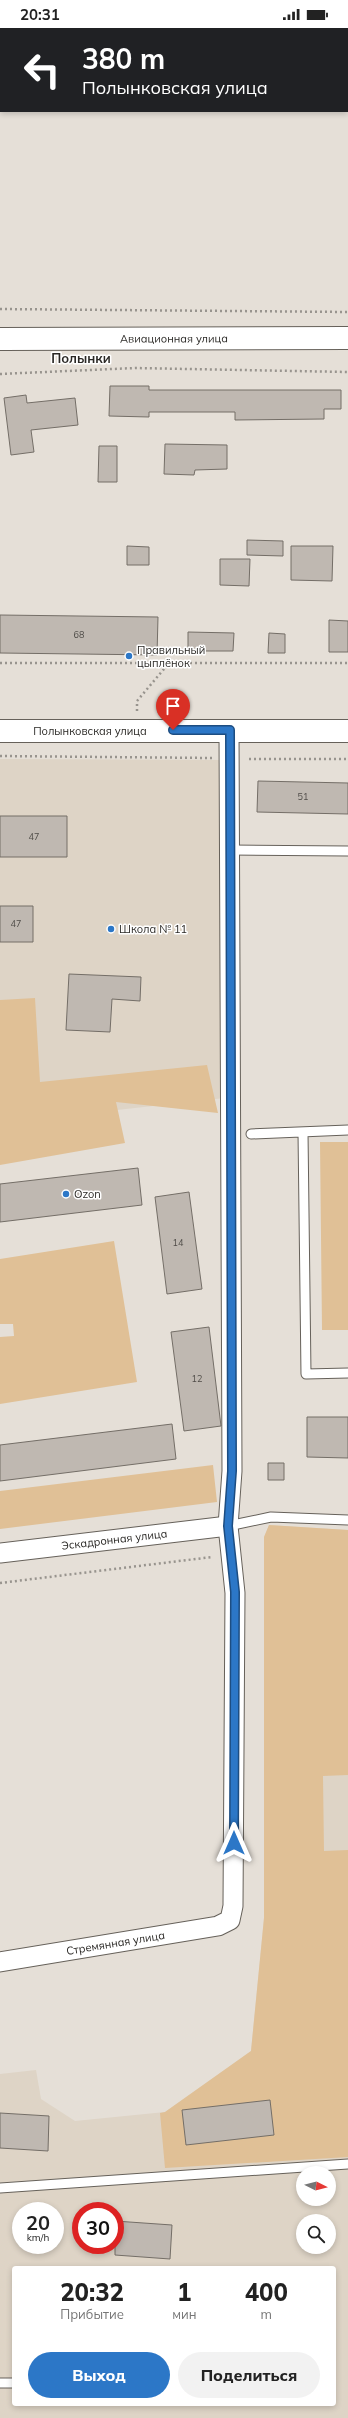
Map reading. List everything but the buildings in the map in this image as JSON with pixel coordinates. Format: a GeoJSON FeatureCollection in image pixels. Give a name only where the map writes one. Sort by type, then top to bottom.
{"type":"FeatureCollection","features":[{"type":"Feature","properties":{"kind":"street","name":"Авиационная улица"},"geometry":{"type":"LineString","coordinates":[[0,339],[348,338]]}},
{"type":"Feature","properties":{"kind":"street"},"geometry":{"type":"LineString","coordinates":[[230,730],[232,1471],[228,1526],[231,1554]]}},
{"type":"Feature","properties":{"kind":"street","name":"Полынковская улица"},"geometry":{"type":"LineString","coordinates":[[0,731],[348,731]]}},
{"type":"Feature","properties":{"kind":"street","name":"Эскадронная улица"},"geometry":{"type":"LineString","coordinates":[[0,1553],[228,1526]]}},
{"type":"Feature","properties":{"kind":"street","name":"Стремянная улица"},"geometry":{"type":"LineString","coordinates":[[0,1962],[218,1926],[230,1920],[233,1906],[235,1600],[231,1554]]}},
{"type":"Feature","properties":{"kind":"lane"},"geometry":{"type":"LineString","coordinates":[[230,850],[348,851]]}},
{"type":"Feature","properties":{"kind":"lane"},"geometry":{"type":"LineString","coordinates":[[251,1134],[348,1130]]}},
{"type":"Feature","properties":{"kind":"lane"},"geometry":{"type":"LineString","coordinates":[[303,1132],[306,1374],[348,1373]]}},
{"type":"Feature","properties":{"kind":"lane"},"geometry":{"type":"LineString","coordinates":[[228,1526],[271,1517],[348,1520]]}},
{"type":"Feature","properties":{"kind":"lane"},"geometry":{"type":"LineString","coordinates":[[0,2188],[348,2164]]}},
{"type":"Feature","properties":{"kind":"lane"},"geometry":{"type":"LineString","coordinates":[[0,2383],[12,2383]]}},
{"type":"Feature","properties":{"kind":"path"},"geometry":{"type":"LineString","coordinates":[[0,309],[348,312]]}},
{"type":"Feature","properties":{"kind":"path"},"geometry":{"type":"LineString","coordinates":[[0,374],[135,368],[348,372]]}},
{"type":"Feature","properties":{"kind":"path"},"geometry":{"type":"LineString","coordinates":[[0,663],[348,664]]}},
{"type":"Feature","properties":{"kind":"path"},"geometry":{"type":"LineString","coordinates":[[137,757],[137,701],[169,663]]}},
{"type":"Feature","properties":{"kind":"path"},"geometry":{"type":"LineString","coordinates":[[0,756],[348,759]]}},
{"type":"Feature","properties":{"kind":"path"},"geometry":{"type":"LineString","coordinates":[[0,1583],[231,1554]]}},
{"type":"Feature","properties":{"kind":"shaded area","name":"Школа № 11"},"geometry":{"type":"Polygon","coordinates":[[[0,759],[221,760],[225,1098],[0,1123],[0,759]]]}},
{"type":"Feature","properties":{"kind":"shaded area"},"geometry":{"type":"Polygon","coordinates":[[[35,998],[40,1082],[207,1065],[218,1113],[116,1102],[125,1143],[0,1165],[0,1000],[35,998]]]}},
{"type":"Feature","properties":{"kind":"shaded area"},"geometry":{"type":"Polygon","coordinates":[[[320,1142],[348,1142],[348,1330],[322,1330],[320,1142]]]}},
{"type":"Feature","properties":{"kind":"shaded area"},"geometry":{"type":"Polygon","coordinates":[[[114,1241],[137,1382],[0,1404],[0,1337],[14,1336],[13,1324],[0,1324],[0,1259],[114,1241]]]}},
{"type":"Feature","properties":{"kind":"shaded area"},"geometry":{"type":"Polygon","coordinates":[[[213,1465],[217,1502],[0,1529],[0,1491],[213,1465]]]}},
{"type":"Feature","properties":{"kind":"shaded area"},"geometry":{"type":"Polygon","coordinates":[[[269,1525],[348,1530],[348,2418],[0,2418],[0,2074],[36,2070],[41,2099],[75,2121],[165,2112],[251,2051],[264,1918],[264,1537],[269,1525]]]}},
{"type":"Feature","properties":{"kind":"shaded area"},"geometry":{"type":"Polygon","coordinates":[[[269,1525],[348,1530],[348,1775],[323,1776],[324,1851],[348,1850],[348,2157],[165,2168],[160,2113],[165,2112],[251,2051],[264,1918],[264,1537],[269,1525]]]}},
{"type":"Feature","properties":{"kind":"place","name":"Правильный цыплёнок"},"geometry":{"type":"Point","coordinates":[129,656]}},
{"type":"Feature","properties":{"kind":"place","name":"Школа № 11"},"geometry":{"type":"Point","coordinates":[111,929]}},
{"type":"Feature","properties":{"kind":"place","name":"Ozon"},"geometry":{"type":"Point","coordinates":[66,1194]}},
{"type":"Feature","properties":{"kind":"district","name":"Полынки"},"geometry":{"type":"Point","coordinates":[81,358]}},
{"type":"Feature","properties":{"kind":"route"},"geometry":{"type":"LineString","coordinates":[[173,730],[230,730],[232,1471],[228,1526],[235,1592],[234,1843]]}}]}
